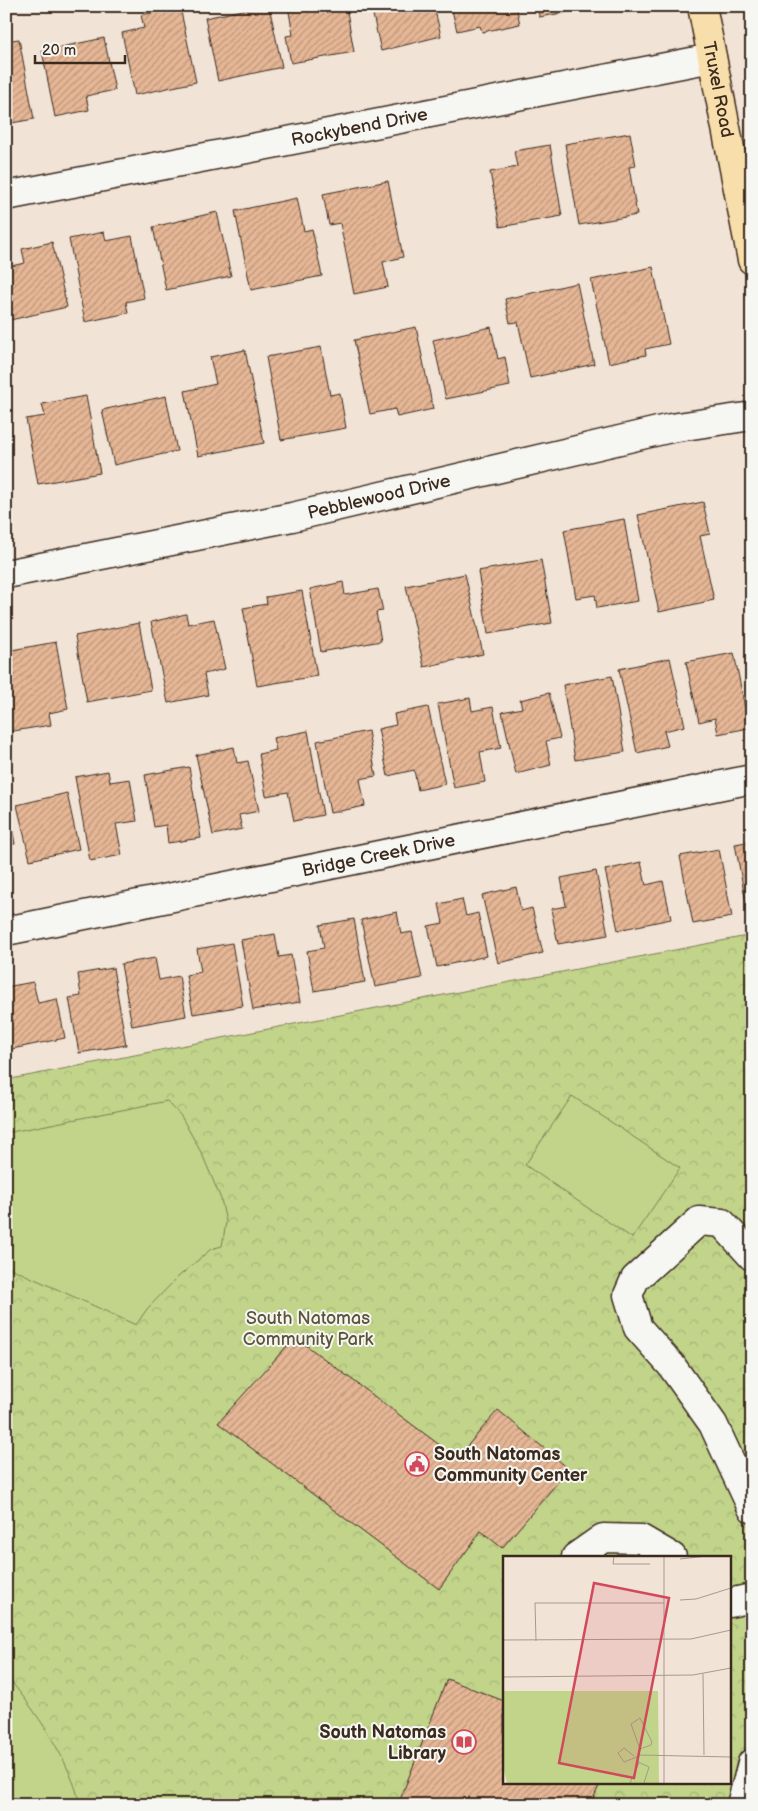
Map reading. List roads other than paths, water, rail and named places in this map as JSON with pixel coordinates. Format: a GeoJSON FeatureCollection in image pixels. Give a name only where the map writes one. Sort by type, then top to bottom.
{"type":"FeatureCollection","features":[{"type":"Feature","properties":{"kind":"main road","name":"Truxel Road"},"geometry":{"type":"LineString","coordinates":[[702,6],[752,260]]}},
{"type":"Feature","properties":{"kind":"street","name":"Rockybend Drive"},"geometry":{"type":"LineString","coordinates":[[6,196],[712,58]]}},
{"type":"Feature","properties":{"kind":"street","name":"Pebblewood Drive"},"geometry":{"type":"LineString","coordinates":[[6,574],[292,517],[671,428],[752,416]]}},
{"type":"Feature","properties":{"kind":"street","name":"Bridge Creek Drive"},"geometry":{"type":"LineString","coordinates":[[6,931],[752,779]]}},
{"type":"Feature","properties":{"kind":"street"},"geometry":{"type":"LineString","coordinates":[[752,1256],[722,1224],[699,1221],[634,1279],[628,1295],[638,1328],[671,1365],[713,1424],[752,1508]]}},
{"type":"Feature","properties":{"kind":"street"},"geometry":{"type":"LineString","coordinates":[[577,1556],[603,1538],[641,1539],[670,1556]]}},
{"type":"Feature","properties":{"kind":"street"},"geometry":{"type":"LineString","coordinates":[[730,1603],[752,1598]]}},
{"type":"Feature","properties":{"kind":"street"},"geometry":{"type":"LineString","coordinates":[[741,1805],[752,1763]]}},
{"type":"Feature","properties":{"kind":"place","name":"South Natomas Community Center"},"geometry":{"type":"Point","coordinates":[417,1464]}},
{"type":"Feature","properties":{"kind":"place","name":"South Natomas Library"},"geometry":{"type":"Point","coordinates":[464,1742]}},
{"type":"Feature","properties":{"kind":"park label","name":"South Natomas Community Park"},"geometry":{"type":"Point","coordinates":[308,1328]}}]}
